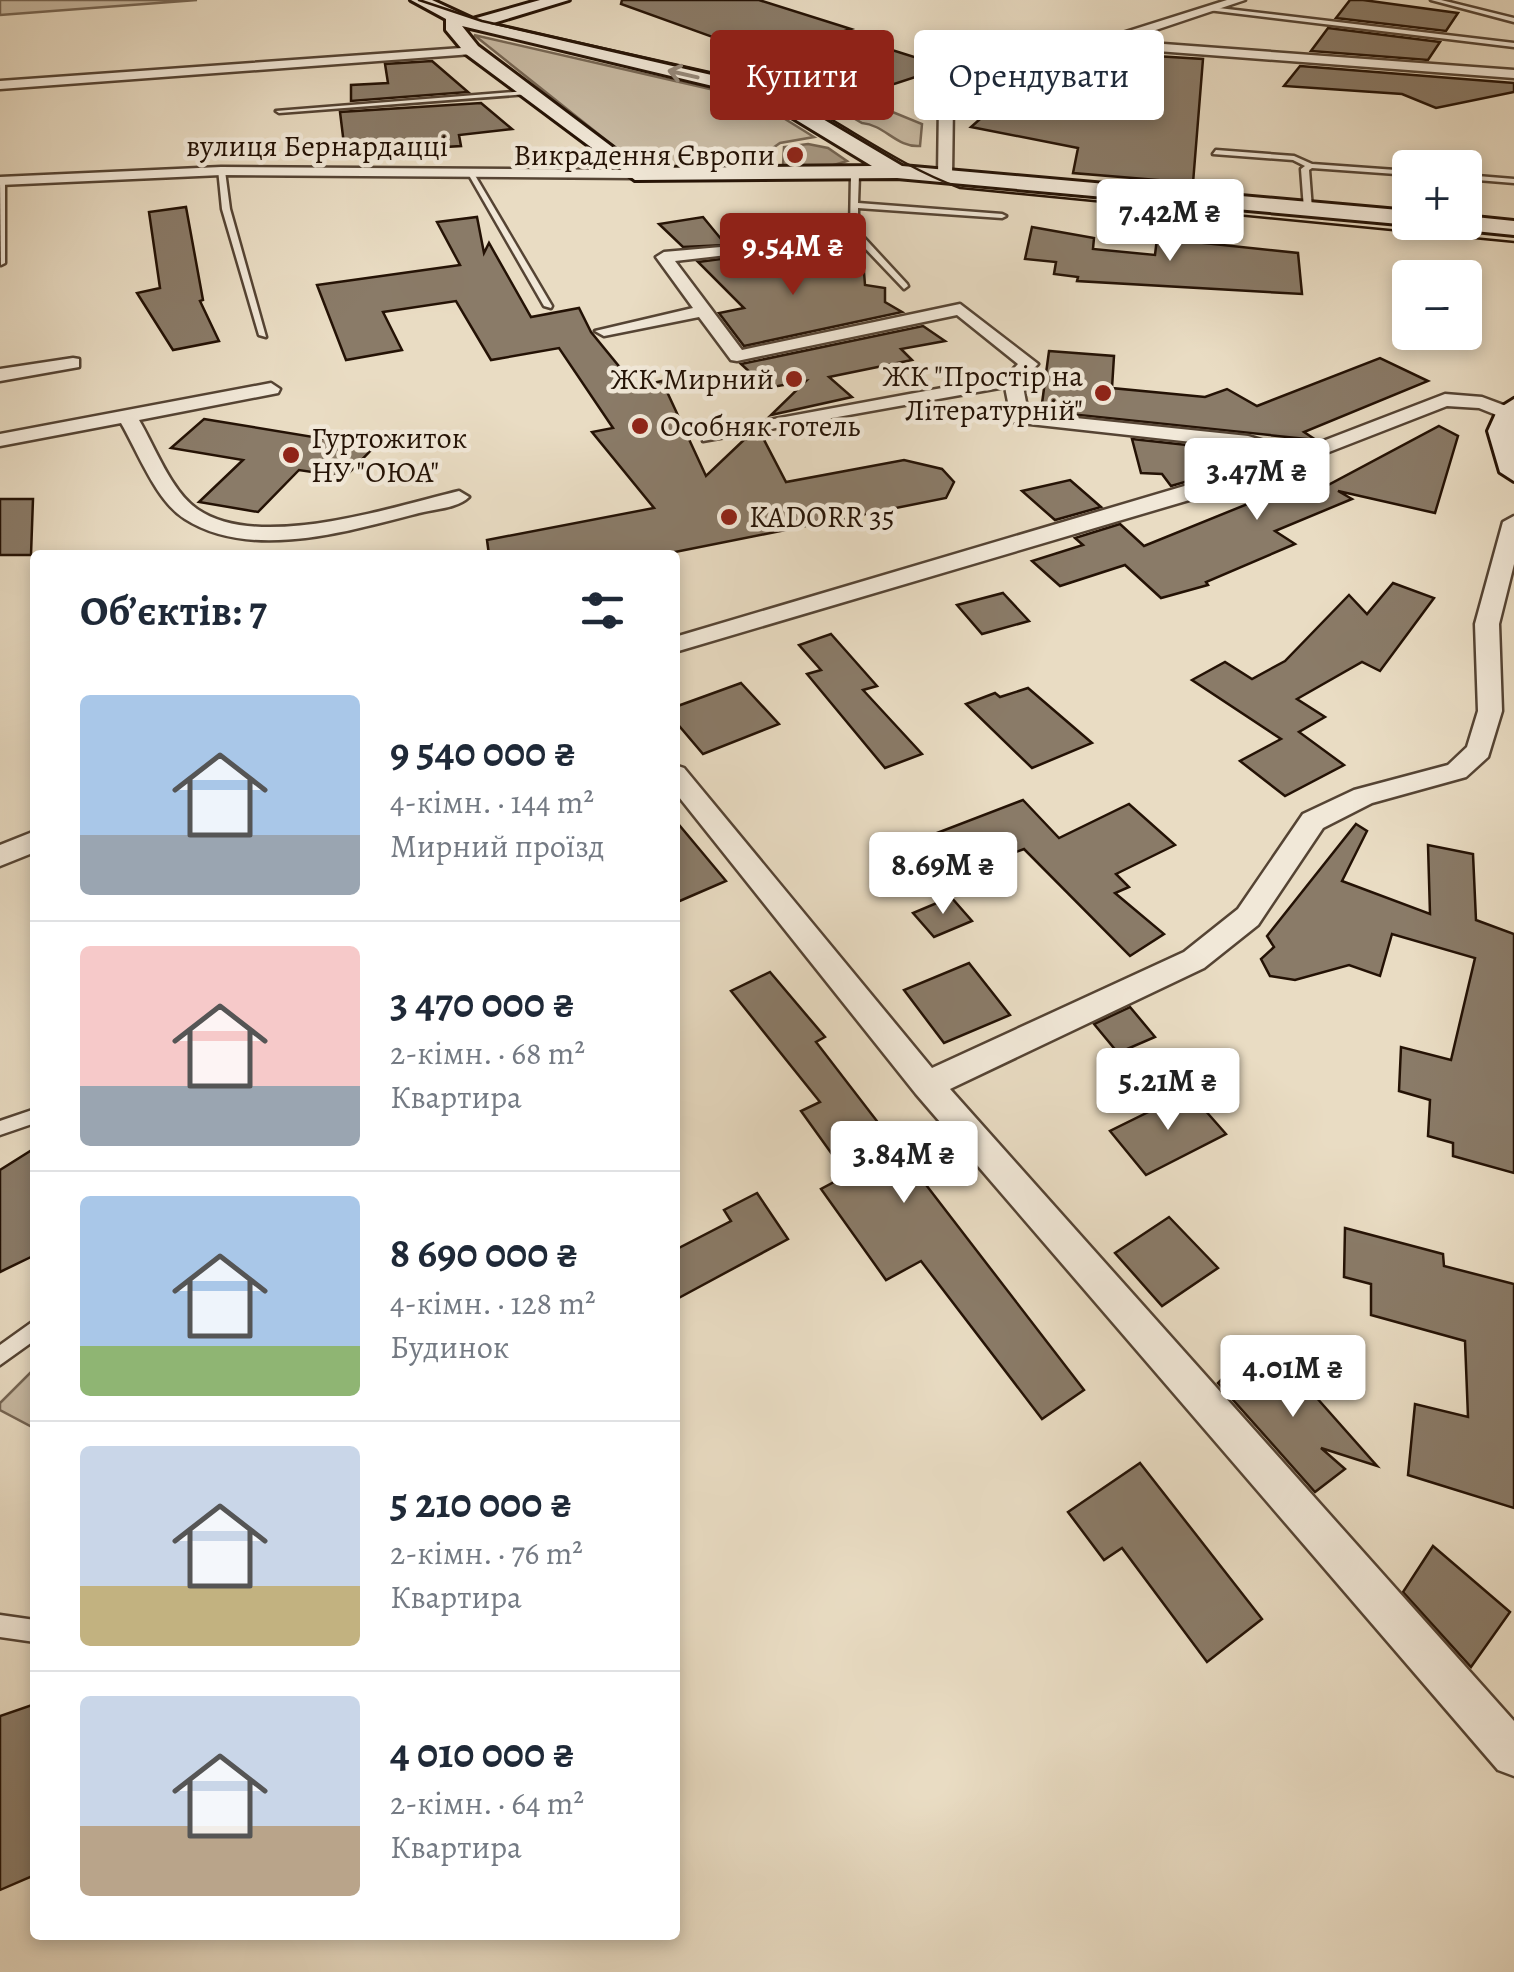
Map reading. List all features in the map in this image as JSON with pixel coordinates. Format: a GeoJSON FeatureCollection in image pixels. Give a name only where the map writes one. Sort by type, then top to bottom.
{"type":"FeatureCollection","features":[{"type":"Feature","properties":{"kind":"main road"},"geometry":{"type":"LineString","coordinates":[[419,0],[467,26],[748,89],[777,100],[896,172]]}},
{"type":"Feature","properties":{"kind":"main road"},"geometry":{"type":"LineString","coordinates":[[467,26],[496,14],[561,0]]}},
{"type":"Feature","properties":{"kind":"main road"},"geometry":{"type":"LineString","coordinates":[[467,26],[472,50],[635,174],[896,172],[1392,216]]}},
{"type":"Feature","properties":{"kind":"main road"},"geometry":{"type":"LineString","coordinates":[[1482,225],[1514,228]]}},
{"type":"Feature","properties":{"kind":"main road"},"geometry":{"type":"LineString","coordinates":[[1512,412],[1500,437],[1514,472]]}},
{"type":"Feature","properties":{"kind":"street"},"geometry":{"type":"LineString","coordinates":[[1145,30],[1239,0]]}},
{"type":"Feature","properties":{"kind":"street"},"geometry":{"type":"LineString","coordinates":[[1164,48],[1514,74]]}},
{"type":"Feature","properties":{"kind":"street"},"geometry":{"type":"LineString","coordinates":[[0,85],[472,50]]}},
{"type":"Feature","properties":{"kind":"street"},"geometry":{"type":"LineString","coordinates":[[946,177],[947,120]]}},
{"type":"Feature","properties":{"kind":"street","name":"вулиця Бернардацці"},"geometry":{"type":"LineString","coordinates":[[0,182],[221,172],[635,174]]}},
{"type":"Feature","properties":{"kind":"street"},"geometry":{"type":"LineString","coordinates":[[710,437],[1013,380],[1029,364],[960,309],[737,356],[664,258],[721,252]]}},
{"type":"Feature","properties":{"kind":"street"},"geometry":{"type":"LineString","coordinates":[[604,331],[704,311]]}},
{"type":"Feature","properties":{"kind":"street"},"geometry":{"type":"LineString","coordinates":[[0,375],[73,362]]}},
{"type":"Feature","properties":{"kind":"street"},"geometry":{"type":"LineString","coordinates":[[1013,380],[1019,418],[1248,442],[1303,459]]}},
{"type":"Feature","properties":{"kind":"street"},"geometry":{"type":"LineString","coordinates":[[0,440],[272,389]]}},
{"type":"Feature","properties":{"kind":"street"},"geometry":{"type":"LineString","coordinates":[[680,645],[1303,459],[1445,400],[1482,403],[1512,412]]}},
{"type":"Feature","properties":{"kind":"street"},"geometry":{"type":"LineString","coordinates":[[127,416],[189,512],[217,524],[290,534],[459,497]]}},
{"type":"Feature","properties":{"kind":"street"},"geometry":{"type":"LineString","coordinates":[[928,1086],[1194,960],[1248,917],[1313,822],[1363,796],[1458,771],[1479,752],[1486,739],[1490,711],[1487,624],[1514,522]]}},
{"type":"Feature","properties":{"kind":"street"},"geometry":{"type":"LineString","coordinates":[[680,780],[928,1086],[1514,1754]]}},
{"type":"Feature","properties":{"kind":"street"},"geometry":{"type":"LineString","coordinates":[[0,856],[30,843]]}},
{"type":"Feature","properties":{"kind":"lane"},"geometry":{"type":"LineString","coordinates":[[1434,0],[1514,20]]}},
{"type":"Feature","properties":{"kind":"lane"},"geometry":{"type":"LineString","coordinates":[[1210,9],[1514,45]]}},
{"type":"Feature","properties":{"kind":"lane"},"geometry":{"type":"LineString","coordinates":[[279,111],[526,92]]}},
{"type":"Feature","properties":{"kind":"lane"},"geometry":{"type":"LineString","coordinates":[[1216,152],[1294,158],[1311,166]]}},
{"type":"Feature","properties":{"kind":"lane"},"geometry":{"type":"LineString","coordinates":[[1308,209],[1304,168],[1392,172]]}},
{"type":"Feature","properties":{"kind":"lane"},"geometry":{"type":"LineString","coordinates":[[221,172],[226,209],[263,335]]}},
{"type":"Feature","properties":{"kind":"lane"},"geometry":{"type":"LineString","coordinates":[[469,172],[548,306]]}},
{"type":"Feature","properties":{"kind":"lane"},"geometry":{"type":"LineString","coordinates":[[855,175],[854,231],[904,286]]}},
{"type":"Feature","properties":{"kind":"lane"},"geometry":{"type":"LineString","coordinates":[[1482,178],[1514,181]]}},
{"type":"Feature","properties":{"kind":"lane"},"geometry":{"type":"LineString","coordinates":[[0,182],[1,263]]}},
{"type":"Feature","properties":{"kind":"lane"},"geometry":{"type":"LineString","coordinates":[[854,205],[1002,216]]}},
{"type":"Feature","properties":{"kind":"lane"},"geometry":{"type":"LineString","coordinates":[[721,252],[865,243]]}},
{"type":"Feature","properties":{"kind":"lane"},"geometry":{"type":"LineString","coordinates":[[0,1128],[30,1118]]}},
{"type":"Feature","properties":{"kind":"lane"},"geometry":{"type":"LineString","coordinates":[[0,1356],[30,1333]]}},
{"type":"Feature","properties":{"kind":"shaded area"},"geometry":{"type":"Polygon","coordinates":[[[0,0],[197,0],[0,15],[0,0]]]}},
{"type":"Feature","properties":{"kind":"shaded area"},"geometry":{"type":"Polygon","coordinates":[[[474,35],[710,89],[710,120],[787,120],[814,137],[780,143],[763,155],[775,169],[671,170],[631,160],[474,35]]]}},
{"type":"Feature","properties":{"kind":"shaded area"},"geometry":{"type":"Polygon","coordinates":[[[894,113],[922,124],[920,146],[904,144],[857,120],[894,120],[894,113]]]}},
{"type":"Feature","properties":{"kind":"shaded area"},"geometry":{"type":"Polygon","coordinates":[[[808,144],[828,148],[847,161],[824,168],[783,165],[784,147],[808,144]]]}},
{"type":"Feature","properties":{"kind":"shaded area"},"geometry":{"type":"Polygon","coordinates":[[[30,1373],[30,1426],[0,1410],[0,1403],[30,1373]]]}},
{"type":"Feature","properties":{"kind":"building"},"geometry":{"type":"Polygon","coordinates":[[[622,0],[759,0],[851,29],[710,30],[710,36],[621,4],[622,0]]]}},
{"type":"Feature","properties":{"kind":"building"},"geometry":{"type":"Polygon","coordinates":[[[1350,0],[1458,13],[1446,31],[1336,18],[1350,0]]]}},
{"type":"Feature","properties":{"kind":"building"},"geometry":{"type":"Polygon","coordinates":[[[1328,28],[1440,42],[1428,60],[1311,51],[1328,28]]]}},
{"type":"Feature","properties":{"kind":"building"},"geometry":{"type":"Polygon","coordinates":[[[894,51],[914,57],[914,78],[894,84],[894,51]]]}},
{"type":"Feature","properties":{"kind":"building"},"geometry":{"type":"Polygon","coordinates":[[[1164,57],[1203,59],[1193,183],[1073,173],[1078,148],[971,127],[979,120],[1164,120],[1164,57]]]}},
{"type":"Feature","properties":{"kind":"building"},"geometry":{"type":"Polygon","coordinates":[[[432,61],[468,92],[351,101],[351,85],[388,83],[385,64],[432,61]]]}},
{"type":"Feature","properties":{"kind":"building"},"geometry":{"type":"Polygon","coordinates":[[[1300,66],[1514,83],[1514,92],[1436,108],[1402,94],[1284,86],[1300,66]]]}},
{"type":"Feature","properties":{"kind":"building"},"geometry":{"type":"Polygon","coordinates":[[[481,103],[512,129],[459,135],[461,146],[345,153],[340,112],[481,103]]]}},
{"type":"Feature","properties":{"kind":"building"},"geometry":{"type":"Polygon","coordinates":[[[186,207],[203,300],[200,301],[219,341],[173,350],[137,293],[160,288],[149,212],[186,207]]]}},
{"type":"Feature","properties":{"kind":"building"},"geometry":{"type":"Polygon","coordinates":[[[477,217],[484,253],[489,243],[531,317],[579,308],[591,332],[636,387],[662,381],[706,476],[747,437],[761,434],[786,482],[904,460],[942,469],[954,482],[946,498],[680,551],[488,550],[487,540],[654,508],[592,432],[613,428],[559,348],[491,360],[456,301],[383,312],[402,350],[346,360],[317,285],[460,265],[437,222],[477,217]]]}},
{"type":"Feature","properties":{"kind":"building"},"geometry":{"type":"Polygon","coordinates":[[[703,217],[726,245],[683,247],[659,224],[703,217]]]}},
{"type":"Feature","properties":{"kind":"building"},"geometry":{"type":"Polygon","coordinates":[[[1032,227],[1094,238],[1093,249],[1155,255],[1157,238],[1298,253],[1302,294],[1077,281],[1078,277],[1054,274],[1056,262],[1025,259],[1032,227]]]}},
{"type":"Feature","properties":{"kind":"building"},"geometry":{"type":"Polygon","coordinates":[[[795,254],[820,276],[864,272],[865,285],[885,288],[885,302],[902,312],[744,346],[719,313],[744,308],[698,262],[736,257],[741,262],[795,254]]]}},
{"type":"Feature","properties":{"kind":"building"},"geometry":{"type":"Polygon","coordinates":[[[923,326],[945,341],[901,349],[912,360],[829,377],[852,397],[771,415],[806,381],[767,388],[741,364],[923,326]]]}},
{"type":"Feature","properties":{"kind":"building","name":"ЖК \"Простір на Літературній\""},"geometry":{"type":"Polygon","coordinates":[[[1049,351],[1114,356],[1112,388],[1205,397],[1227,389],[1257,406],[1380,358],[1428,381],[1304,432],[1316,440],[1041,411],[1049,351]]]}},
{"type":"Feature","properties":{"kind":"building","name":"Гуртожиток НУ \"ОЮА\""},"geometry":{"type":"Polygon","coordinates":[[[204,419],[374,447],[345,477],[299,470],[258,512],[199,502],[243,460],[171,448],[204,419]]]}},
{"type":"Feature","properties":{"kind":"building"},"geometry":{"type":"Polygon","coordinates":[[[1439,426],[1458,436],[1435,513],[1338,491],[1352,499],[1275,531],[1295,544],[1206,582],[1208,585],[1161,598],[1125,565],[1060,586],[1032,561],[1083,545],[1075,538],[1120,524],[1144,546],[1314,477],[1328,485],[1439,426]]]}},
{"type":"Feature","properties":{"kind":"building"},"geometry":{"type":"Polygon","coordinates":[[[1132,439],[1187,445],[1216,467],[1209,475],[1171,486],[1162,474],[1141,473],[1132,439]]]}},
{"type":"Feature","properties":{"kind":"building"},"geometry":{"type":"Polygon","coordinates":[[[1070,480],[1101,507],[1055,520],[1022,491],[1070,480]]]}},
{"type":"Feature","properties":{"kind":"building"},"geometry":{"type":"Polygon","coordinates":[[[0,499],[33,499],[30,555],[0,555],[0,499]]]}},
{"type":"Feature","properties":{"kind":"building"},"geometry":{"type":"Polygon","coordinates":[[[1393,583],[1434,598],[1380,671],[1362,662],[1297,699],[1325,717],[1299,732],[1344,765],[1285,796],[1240,761],[1281,739],[1192,680],[1225,662],[1252,679],[1285,661],[1349,595],[1367,614],[1393,583]]]}},
{"type":"Feature","properties":{"kind":"building"},"geometry":{"type":"Polygon","coordinates":[[[1003,593],[1029,621],[982,634],[957,605],[1003,593]]]}},
{"type":"Feature","properties":{"kind":"building"},"geometry":{"type":"Polygon","coordinates":[[[831,634],[877,686],[863,690],[922,754],[885,768],[807,674],[821,670],[799,645],[831,634]]]}},
{"type":"Feature","properties":{"kind":"building"},"geometry":{"type":"Polygon","coordinates":[[[741,683],[779,724],[703,754],[680,727],[680,705],[741,683]]]}},
{"type":"Feature","properties":{"kind":"building"},"geometry":{"type":"Polygon","coordinates":[[[1028,688],[1092,743],[1032,768],[966,704],[995,693],[1000,697],[1028,688]]]}},
{"type":"Feature","properties":{"kind":"building"},"geometry":{"type":"Polygon","coordinates":[[[1023,800],[1059,838],[1129,804],[1175,845],[1116,874],[1129,887],[1115,893],[1164,934],[1130,956],[1024,849],[997,859],[988,848],[943,869],[916,841],[1023,800]]]}},
{"type":"Feature","properties":{"kind":"building"},"geometry":{"type":"Polygon","coordinates":[[[1356,824],[1367,831],[1342,881],[1430,914],[1428,845],[1473,854],[1476,920],[1514,934],[1514,1173],[1453,1156],[1453,1143],[1428,1136],[1430,1100],[1399,1091],[1401,1047],[1451,1060],[1475,958],[1392,934],[1380,976],[1349,965],[1295,980],[1270,976],[1261,959],[1274,947],[1267,936],[1356,824]]]}},
{"type":"Feature","properties":{"kind":"building"},"geometry":{"type":"Polygon","coordinates":[[[680,826],[726,881],[680,901],[680,826]]]}},
{"type":"Feature","properties":{"kind":"building"},"geometry":{"type":"Polygon","coordinates":[[[951,897],[972,921],[934,937],[913,913],[951,897]]]}},
{"type":"Feature","properties":{"kind":"building"},"geometry":{"type":"Polygon","coordinates":[[[969,963],[1010,1015],[944,1043],[904,990],[969,963]]]}},
{"type":"Feature","properties":{"kind":"building"},"geometry":{"type":"Polygon","coordinates":[[[770,972],[825,1037],[816,1042],[1084,1390],[1042,1419],[921,1261],[886,1280],[821,1189],[847,1175],[801,1111],[820,1102],[731,991],[770,972]]]}},
{"type":"Feature","properties":{"kind":"building"},"geometry":{"type":"Polygon","coordinates":[[[1130,1007],[1155,1037],[1118,1053],[1094,1024],[1130,1007]]]}},
{"type":"Feature","properties":{"kind":"building"},"geometry":{"type":"Polygon","coordinates":[[[1189,1092],[1226,1134],[1146,1175],[1110,1131],[1189,1092]]]}},
{"type":"Feature","properties":{"kind":"building"},"geometry":{"type":"Polygon","coordinates":[[[30,1151],[30,1257],[0,1272],[0,1170],[30,1151]]]}},
{"type":"Feature","properties":{"kind":"building"},"geometry":{"type":"Polygon","coordinates":[[[757,1193],[788,1239],[680,1297],[680,1247],[731,1221],[724,1210],[757,1193]]]}},
{"type":"Feature","properties":{"kind":"building"},"geometry":{"type":"Polygon","coordinates":[[[1169,1217],[1218,1268],[1162,1306],[1115,1253],[1169,1217]]]}},
{"type":"Feature","properties":{"kind":"building"},"geometry":{"type":"Polygon","coordinates":[[[1345,1228],[1443,1254],[1444,1266],[1514,1284],[1514,1508],[1408,1475],[1415,1404],[1468,1417],[1465,1341],[1371,1315],[1371,1284],[1344,1277],[1345,1228]]]}},
{"type":"Feature","properties":{"kind":"building"},"geometry":{"type":"Polygon","coordinates":[[[1277,1353],[1377,1466],[1321,1448],[1345,1469],[1315,1492],[1218,1383],[1231,1370],[1241,1378],[1277,1353]]]}},
{"type":"Feature","properties":{"kind":"building"},"geometry":{"type":"Polygon","coordinates":[[[1140,1463],[1262,1619],[1207,1662],[1122,1548],[1104,1560],[1068,1512],[1140,1463]]]}},
{"type":"Feature","properties":{"kind":"building"},"geometry":{"type":"Polygon","coordinates":[[[1433,1546],[1510,1612],[1471,1667],[1403,1592],[1433,1546]]]}},
{"type":"Feature","properties":{"kind":"building"},"geometry":{"type":"Polygon","coordinates":[[[30,1706],[30,1877],[0,1890],[0,1716],[30,1706]]]}},
{"type":"Feature","properties":{"kind":"tram line"},"geometry":{"type":"LineString","coordinates":[[419,0],[482,21],[763,84],[909,165],[960,188],[1514,242]]}},
{"type":"Feature","properties":{"kind":"place","name":"Викрадення Європи"},"geometry":{"type":"Point","coordinates":[795,155]}},
{"type":"Feature","properties":{"kind":"place","name":"ЖК Мирний"},"geometry":{"type":"Point","coordinates":[794,379]}},
{"type":"Feature","properties":{"kind":"place","name":"ЖК \"Простір на Літературній\""},"geometry":{"type":"Point","coordinates":[1103,393]}},
{"type":"Feature","properties":{"kind":"place","name":"Особняк готель"},"geometry":{"type":"Point","coordinates":[640,426]}},
{"type":"Feature","properties":{"kind":"place","name":"Гуртожиток НУ \"ОЮА\""},"geometry":{"type":"Point","coordinates":[291,455]}},
{"type":"Feature","properties":{"kind":"place","name":"KADORR 35"},"geometry":{"type":"Point","coordinates":[729,517]}}]}
